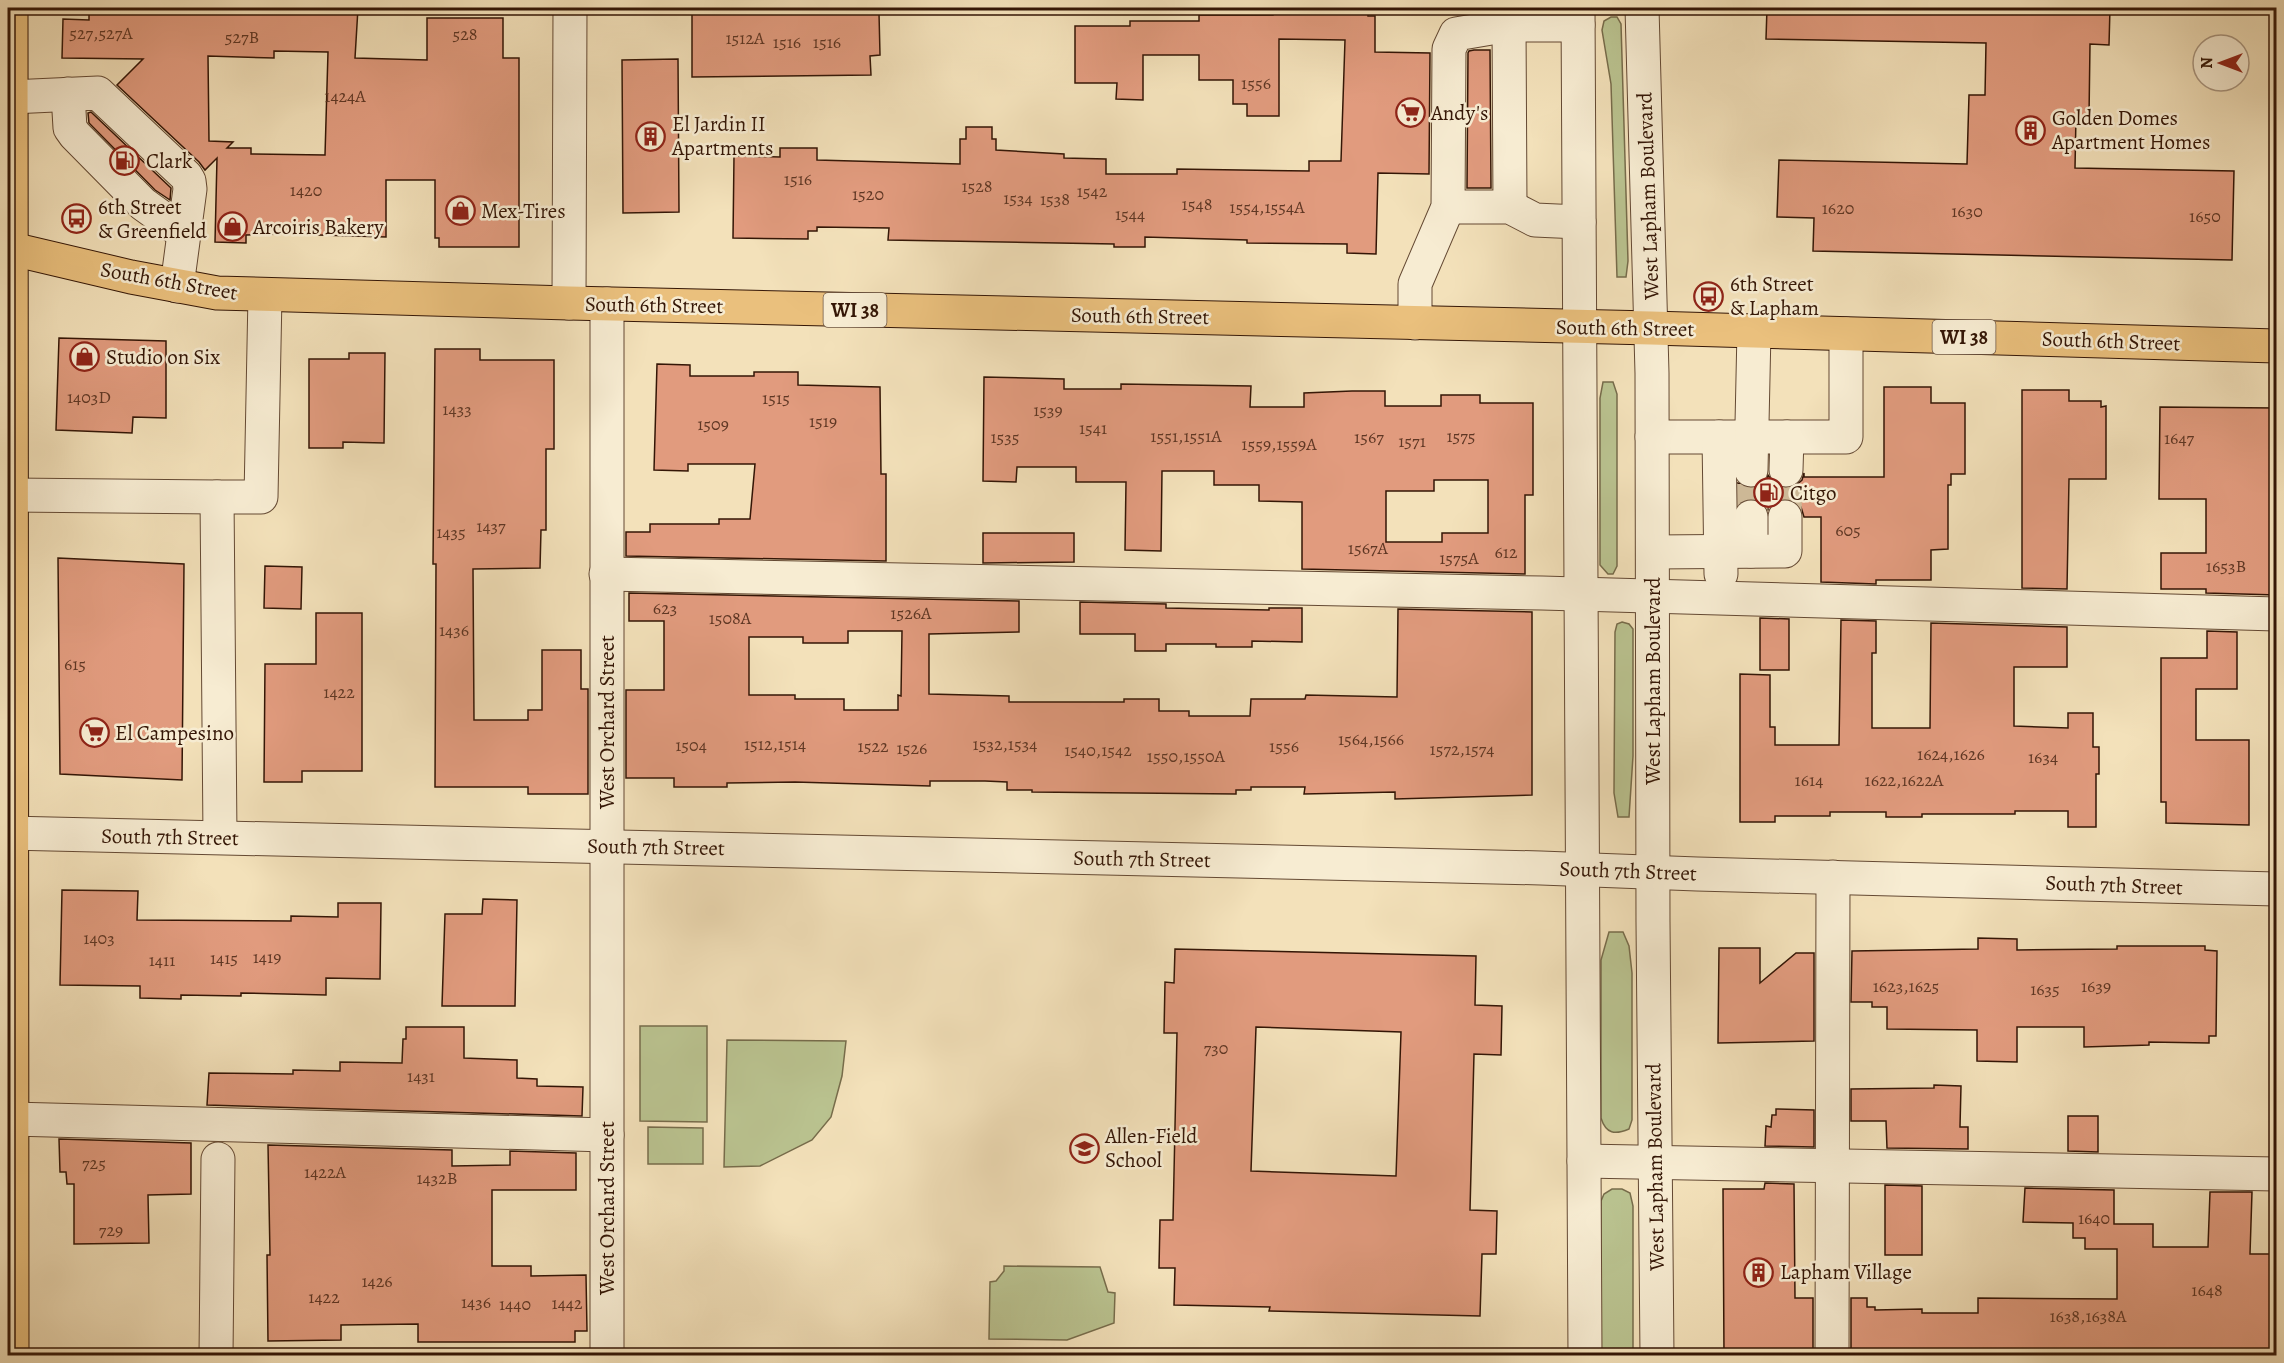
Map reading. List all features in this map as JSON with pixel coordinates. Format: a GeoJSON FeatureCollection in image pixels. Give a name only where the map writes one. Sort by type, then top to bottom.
{"type":"FeatureCollection","features":[{"type":"Feature","properties":{"kind":"main road"},"geometry":{"type":"LineString","coordinates":[[11,8],[9,248],[11,495],[9,531],[12,1356]]}},
{"type":"Feature","properties":{"kind":"main road","name":"South 6th Street"},"geometry":{"type":"LineString","coordinates":[[9,248],[217,293],[1580,326],[2277,346]]}},
{"type":"Feature","properties":{"kind":"street"},"geometry":{"type":"LineString","coordinates":[[569,303],[570,8]]}},
{"type":"Feature","properties":{"kind":"street","name":"West Lapham Boulevard"},"geometry":{"type":"LineString","coordinates":[[1642,8],[1651,328],[1657,1356]]}},
{"type":"Feature","properties":{"kind":"street"},"geometry":{"type":"LineString","coordinates":[[1415,323],[1415,284],[1448,207],[1449,49],[1456,34],[1578,16],[1585,1356]]}},
{"type":"Feature","properties":{"kind":"street"},"geometry":{"type":"LineString","coordinates":[[1509,25],[1510,207]]}},
{"type":"Feature","properties":{"kind":"street"},"geometry":{"type":"LineString","coordinates":[[11,97],[98,93],[186,176],[190,189],[177,286]]}},
{"type":"Feature","properties":{"kind":"street"},"geometry":{"type":"LineString","coordinates":[[68,94],[70,128],[75,135],[142,204],[183,232]]}},
{"type":"Feature","properties":{"kind":"street"},"geometry":{"type":"LineString","coordinates":[[1448,207],[1510,207],[1535,220],[1580,222]]}},
{"type":"Feature","properties":{"kind":"street"},"geometry":{"type":"LineString","coordinates":[[11,495],[261,497],[265,295]]}},
{"type":"Feature","properties":{"kind":"street","name":"West Orchard Street"},"geometry":{"type":"LineString","coordinates":[[607,304],[607,1356]]}},
{"type":"Feature","properties":{"kind":"street"},"geometry":{"type":"LineString","coordinates":[[1751,470],[1754,331]]}},
{"type":"Feature","properties":{"kind":"street"},"geometry":{"type":"LineString","coordinates":[[1652,437],[1846,437],[1846,334]]}},
{"type":"Feature","properties":{"kind":"street"},"geometry":{"type":"LineString","coordinates":[[1719,437],[1736,551]]}},
{"type":"Feature","properties":{"kind":"street"},"geometry":{"type":"LineString","coordinates":[[1786,470],[1787,437]]}},
{"type":"Feature","properties":{"kind":"street"},"geometry":{"type":"LineString","coordinates":[[217,497],[220,837]]}},
{"type":"Feature","properties":{"kind":"street"},"geometry":{"type":"LineString","coordinates":[[1721,598],[1736,551],[1751,517]]}},
{"type":"Feature","properties":{"kind":"street"},"geometry":{"type":"LineString","coordinates":[[1653,552],[1785,550],[1785,517]]}},
{"type":"Feature","properties":{"kind":"street"},"geometry":{"type":"LineString","coordinates":[[606,574],[1581,594],[2277,614]]}},
{"type":"Feature","properties":{"kind":"street","name":"South 7th Street"},"geometry":{"type":"LineString","coordinates":[[10,833],[1583,870],[2277,889]]}},
{"type":"Feature","properties":{"kind":"street"},"geometry":{"type":"LineString","coordinates":[[1832,1356],[1833,877]]}},
{"type":"Feature","properties":{"kind":"street"},"geometry":{"type":"LineString","coordinates":[[12,1119],[607,1135]]}},
{"type":"Feature","properties":{"kind":"street"},"geometry":{"type":"LineString","coordinates":[[216,1356],[218,1159]]}},
{"type":"Feature","properties":{"kind":"street"},"geometry":{"type":"LineString","coordinates":[[1584,1161],[2277,1174]]}},
{"type":"Feature","properties":{"kind":"green space"},"geometry":{"type":"Polygon","coordinates":[[[1617,17],[1621,24],[1628,261],[1626,277],[1617,277],[1611,84],[1602,30],[1604,21],[1617,17]]]}},
{"type":"Feature","properties":{"kind":"green space"},"geometry":{"type":"Polygon","coordinates":[[[1603,382],[1613,382],[1617,394],[1617,566],[1613,574],[1608,574],[1600,565],[1600,398],[1603,382]]]}},
{"type":"Feature","properties":{"kind":"green space"},"geometry":{"type":"Polygon","coordinates":[[[1622,622],[1629,624],[1633,629],[1633,756],[1629,817],[1618,817],[1614,793],[1615,632],[1617,624],[1622,622]]]}},
{"type":"Feature","properties":{"kind":"green space"},"geometry":{"type":"Polygon","coordinates":[[[1609,932],[1623,932],[1629,946],[1632,973],[1632,1120],[1629,1129],[1619,1132],[1608,1130],[1601,1118],[1601,960],[1609,932]]]}},
{"type":"Feature","properties":{"kind":"green space"},"geometry":{"type":"Polygon","coordinates":[[[640,1026],[707,1026],[707,1122],[640,1121],[640,1026]]]}},
{"type":"Feature","properties":{"kind":"green space"},"geometry":{"type":"Polygon","coordinates":[[[727,1040],[846,1041],[842,1076],[831,1117],[812,1140],[760,1166],[724,1167],[727,1040]]]}},
{"type":"Feature","properties":{"kind":"green space"},"geometry":{"type":"Polygon","coordinates":[[[648,1127],[703,1128],[703,1164],[648,1164],[648,1127]]]}},
{"type":"Feature","properties":{"kind":"green space"},"geometry":{"type":"Polygon","coordinates":[[[1612,1189],[1622,1189],[1630,1193],[1633,1206],[1633,1355],[1600,1356],[1601,1201],[1604,1194],[1612,1189]]]}},
{"type":"Feature","properties":{"kind":"green space"},"geometry":{"type":"Polygon","coordinates":[[[1004,1266],[1100,1267],[1108,1292],[1115,1293],[1114,1323],[1067,1340],[989,1339],[990,1282],[996,1281],[1004,1271],[1004,1266]]]}},
{"type":"Feature","properties":{"kind":"building"},"geometry":{"type":"Polygon","coordinates":[[[160,8],[358,8],[355,58],[427,60],[427,18],[503,18],[503,58],[519,58],[519,247],[439,247],[439,238],[435,238],[435,180],[386,180],[386,237],[246,235],[246,243],[215,242],[217,158],[205,170],[117,85],[143,59],[62,58],[63,19],[89,20],[89,12],[160,13],[160,8]],[[274,51],[274,58],[208,56],[209,141],[233,142],[227,148],[251,148],[251,154],[325,155],[328,52],[274,51]]]}},
{"type":"Feature","properties":{"kind":"building"},"geometry":{"type":"Polygon","coordinates":[[[692,8],[841,8],[841,13],[879,13],[880,55],[870,56],[871,75],[692,77],[692,8]]]}},
{"type":"Feature","properties":{"kind":"building"},"geometry":{"type":"Polygon","coordinates":[[[1273,8],[1368,9],[1368,16],[1375,16],[1375,52],[1430,53],[1429,174],[1378,173],[1376,254],[1347,253],[1347,244],[1247,243],[1247,240],[1145,237],[1145,247],[1114,247],[1114,244],[888,240],[889,228],[817,227],[817,231],[808,231],[808,239],[733,238],[734,156],[780,157],[780,148],[817,148],[817,160],[960,164],[960,139],[966,139],[966,127],[992,127],[992,139],[996,139],[996,150],[1064,154],[1064,158],[1106,159],[1106,174],[1177,174],[1177,169],[1309,171],[1309,161],[1341,161],[1345,40],[1279,39],[1279,116],[1247,116],[1247,104],[1233,104],[1233,80],[1199,80],[1199,55],[1143,55],[1143,100],[1116,99],[1117,83],[1075,83],[1075,26],[1130,26],[1130,21],[1199,21],[1199,15],[1273,15],[1273,8]]]}},
{"type":"Feature","properties":{"kind":"building","name":"Golden Domes Apartment Homes"},"geometry":{"type":"Polygon","coordinates":[[[1767,8],[2110,8],[2109,45],[2090,44],[2089,117],[2076,116],[2075,168],[2234,171],[2232,260],[1813,251],[1814,218],[1777,217],[1779,160],[1967,164],[1969,95],[1985,95],[1986,43],[1766,39],[1767,8]]]}},
{"type":"Feature","properties":{"kind":"building"},"geometry":{"type":"Polygon","coordinates":[[[1474,50],[1490,50],[1491,188],[1467,188],[1468,53],[1474,50]]]}},
{"type":"Feature","properties":{"kind":"building","name":"El Jardin II Apartments"},"geometry":{"type":"Polygon","coordinates":[[[678,59],[679,212],[623,213],[622,60],[678,59]]]}},
{"type":"Feature","properties":{"kind":"building"},"geometry":{"type":"Polygon","coordinates":[[[91,112],[171,188],[170,200],[155,190],[89,123],[88,113],[91,112]]]}},
{"type":"Feature","properties":{"kind":"building"},"geometry":{"type":"Polygon","coordinates":[[[59,338],[166,341],[166,418],[133,417],[132,433],[56,430],[59,338]]]}},
{"type":"Feature","properties":{"kind":"building"},"geometry":{"type":"Polygon","coordinates":[[[435,349],[480,349],[480,360],[554,360],[554,449],[546,449],[546,530],[541,530],[540,568],[473,569],[474,720],[528,720],[528,710],[542,710],[542,650],[581,650],[581,689],[588,689],[588,794],[528,794],[528,787],[435,787],[436,564],[433,564],[435,349]]]}},
{"type":"Feature","properties":{"kind":"building"},"geometry":{"type":"Polygon","coordinates":[[[349,353],[385,353],[384,443],[343,442],[343,448],[309,448],[309,359],[349,359],[349,353]]]}},
{"type":"Feature","properties":{"kind":"building"},"geometry":{"type":"Polygon","coordinates":[[[657,364],[690,365],[690,376],[754,376],[754,372],[798,372],[798,385],[880,387],[881,474],[886,474],[886,561],[626,556],[626,532],[650,532],[650,524],[719,524],[719,519],[750,519],[755,464],[688,464],[688,471],[654,470],[657,364]]]}},
{"type":"Feature","properties":{"kind":"building"},"geometry":{"type":"Polygon","coordinates":[[[984,377],[1064,379],[1064,389],[1121,389],[1121,384],[1251,386],[1250,407],[1304,407],[1304,393],[1352,391],[1385,391],[1385,406],[1441,406],[1441,395],[1480,395],[1480,403],[1533,403],[1533,495],[1525,495],[1525,574],[1302,569],[1302,502],[1259,501],[1259,485],[1214,485],[1214,471],[1162,471],[1161,551],[1125,550],[1126,482],[1076,482],[1076,467],[1017,467],[1016,482],[983,481],[984,377]],[[1434,480],[1434,491],[1386,491],[1386,542],[1442,542],[1442,533],[1488,533],[1488,480],[1434,480]]]}},
{"type":"Feature","properties":{"kind":"building"},"geometry":{"type":"Polygon","coordinates":[[[1884,387],[1931,387],[1931,403],[1965,403],[1965,474],[1951,474],[1951,485],[1948,485],[1948,549],[1931,550],[1931,580],[1876,580],[1876,584],[1821,582],[1821,517],[1804,517],[1801,507],[1786,498],[1775,501],[1768,510],[1761,501],[1752,498],[1739,504],[1738,483],[1750,489],[1759,487],[1767,480],[1768,475],[1776,486],[1786,489],[1802,480],[1804,473],[1804,477],[1884,477],[1884,387]]]}},
{"type":"Feature","properties":{"kind":"building"},"geometry":{"type":"Polygon","coordinates":[[[2022,390],[2069,390],[2069,401],[2101,401],[2101,407],[2106,406],[2106,479],[2069,479],[2067,589],[2022,588],[2022,390]]]}},
{"type":"Feature","properties":{"kind":"building"},"geometry":{"type":"Polygon","coordinates":[[[2160,407],[2277,408],[2277,595],[2206,593],[2206,589],[2161,589],[2161,553],[2206,553],[2206,499],[2159,499],[2160,407]]]}},
{"type":"Feature","properties":{"kind":"building"},"geometry":{"type":"Polygon","coordinates":[[[983,533],[1074,533],[1074,562],[983,563],[983,533]]]}},
{"type":"Feature","properties":{"kind":"building"},"geometry":{"type":"Polygon","coordinates":[[[58,558],[184,564],[182,780],[60,774],[58,558]]]}},
{"type":"Feature","properties":{"kind":"building"},"geometry":{"type":"Polygon","coordinates":[[[265,566],[302,567],[301,609],[264,608],[265,566]]]}},
{"type":"Feature","properties":{"kind":"building"},"geometry":{"type":"Polygon","coordinates":[[[629,593],[1019,601],[1019,632],[929,634],[929,694],[1009,696],[1009,702],[1124,702],[1124,699],[1159,699],[1159,711],[1189,711],[1189,716],[1250,716],[1251,699],[1305,699],[1306,695],[1397,697],[1398,609],[1532,612],[1532,795],[1395,799],[1395,792],[1304,794],[1305,787],[1251,787],[1251,790],[1236,790],[1236,794],[1032,792],[1032,790],[1007,790],[1007,782],[985,781],[930,781],[930,786],[795,782],[727,783],[727,787],[674,787],[674,778],[626,778],[626,690],[664,690],[664,621],[629,621],[629,593]],[[848,631],[848,643],[803,643],[803,637],[749,637],[749,695],[795,695],[795,699],[844,699],[844,710],[898,710],[898,695],[901,696],[902,631],[848,631]]]}},
{"type":"Feature","properties":{"kind":"building"},"geometry":{"type":"Polygon","coordinates":[[[1080,602],[1166,604],[1166,608],[1269,610],[1269,608],[1302,608],[1302,642],[1252,641],[1252,647],[1166,644],[1166,651],[1135,651],[1135,634],[1080,634],[1080,602]]]}},
{"type":"Feature","properties":{"kind":"building"},"geometry":{"type":"Polygon","coordinates":[[[316,613],[362,613],[362,771],[302,771],[302,782],[264,782],[265,664],[316,664],[316,613]]]}},
{"type":"Feature","properties":{"kind":"building"},"geometry":{"type":"Polygon","coordinates":[[[1760,618],[1789,619],[1789,670],[1760,670],[1760,618]]]}},
{"type":"Feature","properties":{"kind":"building"},"geometry":{"type":"Polygon","coordinates":[[[1841,620],[1876,621],[1876,653],[1872,653],[1872,728],[1930,728],[1931,623],[2067,627],[2067,667],[2014,667],[2014,726],[2068,728],[2068,713],[2093,713],[2093,747],[2099,747],[2099,774],[2096,774],[2096,827],[2068,827],[2068,811],[2015,811],[2015,814],[1922,814],[1922,817],[1886,817],[1886,812],[1830,812],[1830,816],[1775,816],[1775,822],[1740,822],[1740,674],[1770,675],[1770,727],[1775,727],[1775,745],[1839,745],[1841,620]]]}},
{"type":"Feature","properties":{"kind":"building"},"geometry":{"type":"Polygon","coordinates":[[[2207,631],[2237,632],[2237,689],[2196,689],[2196,740],[2249,740],[2249,825],[2166,823],[2166,802],[2161,802],[2161,658],[2207,658],[2207,631]]]}},
{"type":"Feature","properties":{"kind":"building"},"geometry":{"type":"Polygon","coordinates":[[[62,890],[138,891],[137,920],[291,921],[291,916],[338,917],[338,903],[381,903],[380,979],[326,978],[326,995],[241,993],[241,996],[181,995],[181,999],[140,998],[140,986],[60,985],[62,890]]]}},
{"type":"Feature","properties":{"kind":"building"},"geometry":{"type":"Polygon","coordinates":[[[483,899],[517,900],[515,1006],[442,1006],[445,914],[482,914],[483,899]]]}},
{"type":"Feature","properties":{"kind":"building"},"geometry":{"type":"Polygon","coordinates":[[[1978,938],[2017,939],[2017,950],[2117,949],[2117,946],[2205,946],[2205,950],[2217,951],[2216,1036],[2209,1036],[2209,1043],[2149,1042],[2149,1045],[2084,1047],[2084,1027],[2017,1027],[2017,1062],[1977,1061],[1977,1030],[1887,1029],[1887,1007],[1872,1007],[1872,1002],[1851,1002],[1852,951],[1978,949],[1978,938]]]}},
{"type":"Feature","properties":{"kind":"building"},"geometry":{"type":"Polygon","coordinates":[[[1719,948],[1760,948],[1760,983],[1796,953],[1814,953],[1814,1041],[1718,1043],[1719,948]]]}},
{"type":"Feature","properties":{"kind":"building"},"geometry":{"type":"Polygon","coordinates":[[[1175,949],[1476,956],[1475,1005],[1502,1006],[1501,1055],[1474,1054],[1470,1210],[1497,1211],[1496,1254],[1482,1254],[1480,1316],[1269,1311],[1270,1307],[1174,1305],[1175,1268],[1159,1268],[1160,1220],[1173,1220],[1177,1033],[1164,1033],[1165,982],[1174,983],[1175,949]],[[1256,1027],[1251,1171],[1396,1176],[1401,1032],[1256,1027]]]}},
{"type":"Feature","properties":{"kind":"building"},"geometry":{"type":"Polygon","coordinates":[[[406,1027],[464,1027],[464,1058],[517,1060],[517,1078],[537,1079],[537,1086],[583,1087],[582,1116],[207,1105],[209,1073],[293,1074],[293,1070],[340,1071],[340,1062],[402,1063],[406,1027]]]}},
{"type":"Feature","properties":{"kind":"building"},"geometry":{"type":"Polygon","coordinates":[[[1934,1085],[1961,1086],[1960,1127],[1968,1127],[1968,1149],[1887,1148],[1886,1121],[1851,1121],[1851,1089],[1934,1088],[1934,1085]]]}},
{"type":"Feature","properties":{"kind":"building"},"geometry":{"type":"Polygon","coordinates":[[[1776,1109],[1814,1110],[1814,1147],[1765,1146],[1766,1126],[1771,1127],[1772,1115],[1776,1115],[1776,1109]]]}},
{"type":"Feature","properties":{"kind":"building"},"geometry":{"type":"Polygon","coordinates":[[[2068,1116],[2098,1116],[2098,1152],[2068,1151],[2068,1116]]]}},
{"type":"Feature","properties":{"kind":"building"},"geometry":{"type":"Polygon","coordinates":[[[59,1139],[191,1143],[191,1194],[148,1195],[149,1243],[74,1244],[74,1184],[67,1184],[66,1172],[60,1172],[59,1139]]]}},
{"type":"Feature","properties":{"kind":"building"},"geometry":{"type":"Polygon","coordinates":[[[268,1145],[452,1150],[452,1166],[510,1165],[510,1151],[576,1153],[576,1190],[492,1190],[492,1266],[531,1266],[531,1276],[586,1275],[587,1331],[575,1331],[575,1342],[418,1342],[418,1324],[341,1325],[341,1340],[268,1341],[267,1255],[270,1255],[268,1145]]]}},
{"type":"Feature","properties":{"kind":"building","name":"Lapham Village"},"geometry":{"type":"Polygon","coordinates":[[[1765,1183],[1794,1184],[1795,1298],[1813,1298],[1813,1356],[1724,1356],[1723,1189],[1764,1189],[1765,1183]]]}},
{"type":"Feature","properties":{"kind":"building"},"geometry":{"type":"Polygon","coordinates":[[[1885,1185],[1922,1186],[1922,1255],[1885,1255],[1885,1185]]]}},
{"type":"Feature","properties":{"kind":"building"},"geometry":{"type":"Polygon","coordinates":[[[2025,1188],[2114,1190],[2114,1224],[2153,1224],[2153,1247],[2208,1247],[2210,1192],[2252,1192],[2250,1254],[2277,1254],[2277,1356],[1851,1356],[1851,1298],[1867,1298],[1867,1307],[1875,1307],[1875,1310],[1922,1309],[1922,1313],[1978,1313],[1978,1298],[2117,1299],[2117,1249],[2085,1249],[2085,1238],[2073,1238],[2073,1223],[2023,1222],[2025,1188]]]}},
{"type":"Feature","properties":{"kind":"tunnel"},"geometry":{"type":"LineString","coordinates":[[1751,470],[1751,517]]}},
{"type":"Feature","properties":{"kind":"tunnel"},"geometry":{"type":"LineString","coordinates":[[1785,517],[1786,470]]}},
{"type":"Feature","properties":{"kind":"place","name":"Andy's"},"geometry":{"type":"Point","coordinates":[1410,113]}},
{"type":"Feature","properties":{"kind":"place","name":"Golden Domes Apartment Homes"},"geometry":{"type":"Point","coordinates":[2031,130]}},
{"type":"Feature","properties":{"kind":"place","name":"El Jardin II Apartments"},"geometry":{"type":"Point","coordinates":[651,136]}},
{"type":"Feature","properties":{"kind":"place","name":"Clark"},"geometry":{"type":"Point","coordinates":[125,161]}},
{"type":"Feature","properties":{"kind":"place","name":"Mex-Tires"},"geometry":{"type":"Point","coordinates":[460,211]}},
{"type":"Feature","properties":{"kind":"place","name":"6th Street & Greenfield"},"geometry":{"type":"Point","coordinates":[77,219]}},
{"type":"Feature","properties":{"kind":"place","name":"Arcoiris Bakery"},"geometry":{"type":"Point","coordinates":[232,227]}},
{"type":"Feature","properties":{"kind":"place","name":"6th Street & Lapham"},"geometry":{"type":"Point","coordinates":[1709,296]}},
{"type":"Feature","properties":{"kind":"place","name":"Studio on Six"},"geometry":{"type":"Point","coordinates":[85,357]}},
{"type":"Feature","properties":{"kind":"place","name":"Citgo"},"geometry":{"type":"Point","coordinates":[1769,493]}},
{"type":"Feature","properties":{"kind":"place","name":"El Campesino"},"geometry":{"type":"Point","coordinates":[94,733]}},
{"type":"Feature","properties":{"kind":"place","name":"Allen-Field School"},"geometry":{"type":"Point","coordinates":[1084,1148]}},
{"type":"Feature","properties":{"kind":"place","name":"Lapham Village"},"geometry":{"type":"Point","coordinates":[1759,1272]}}]}
